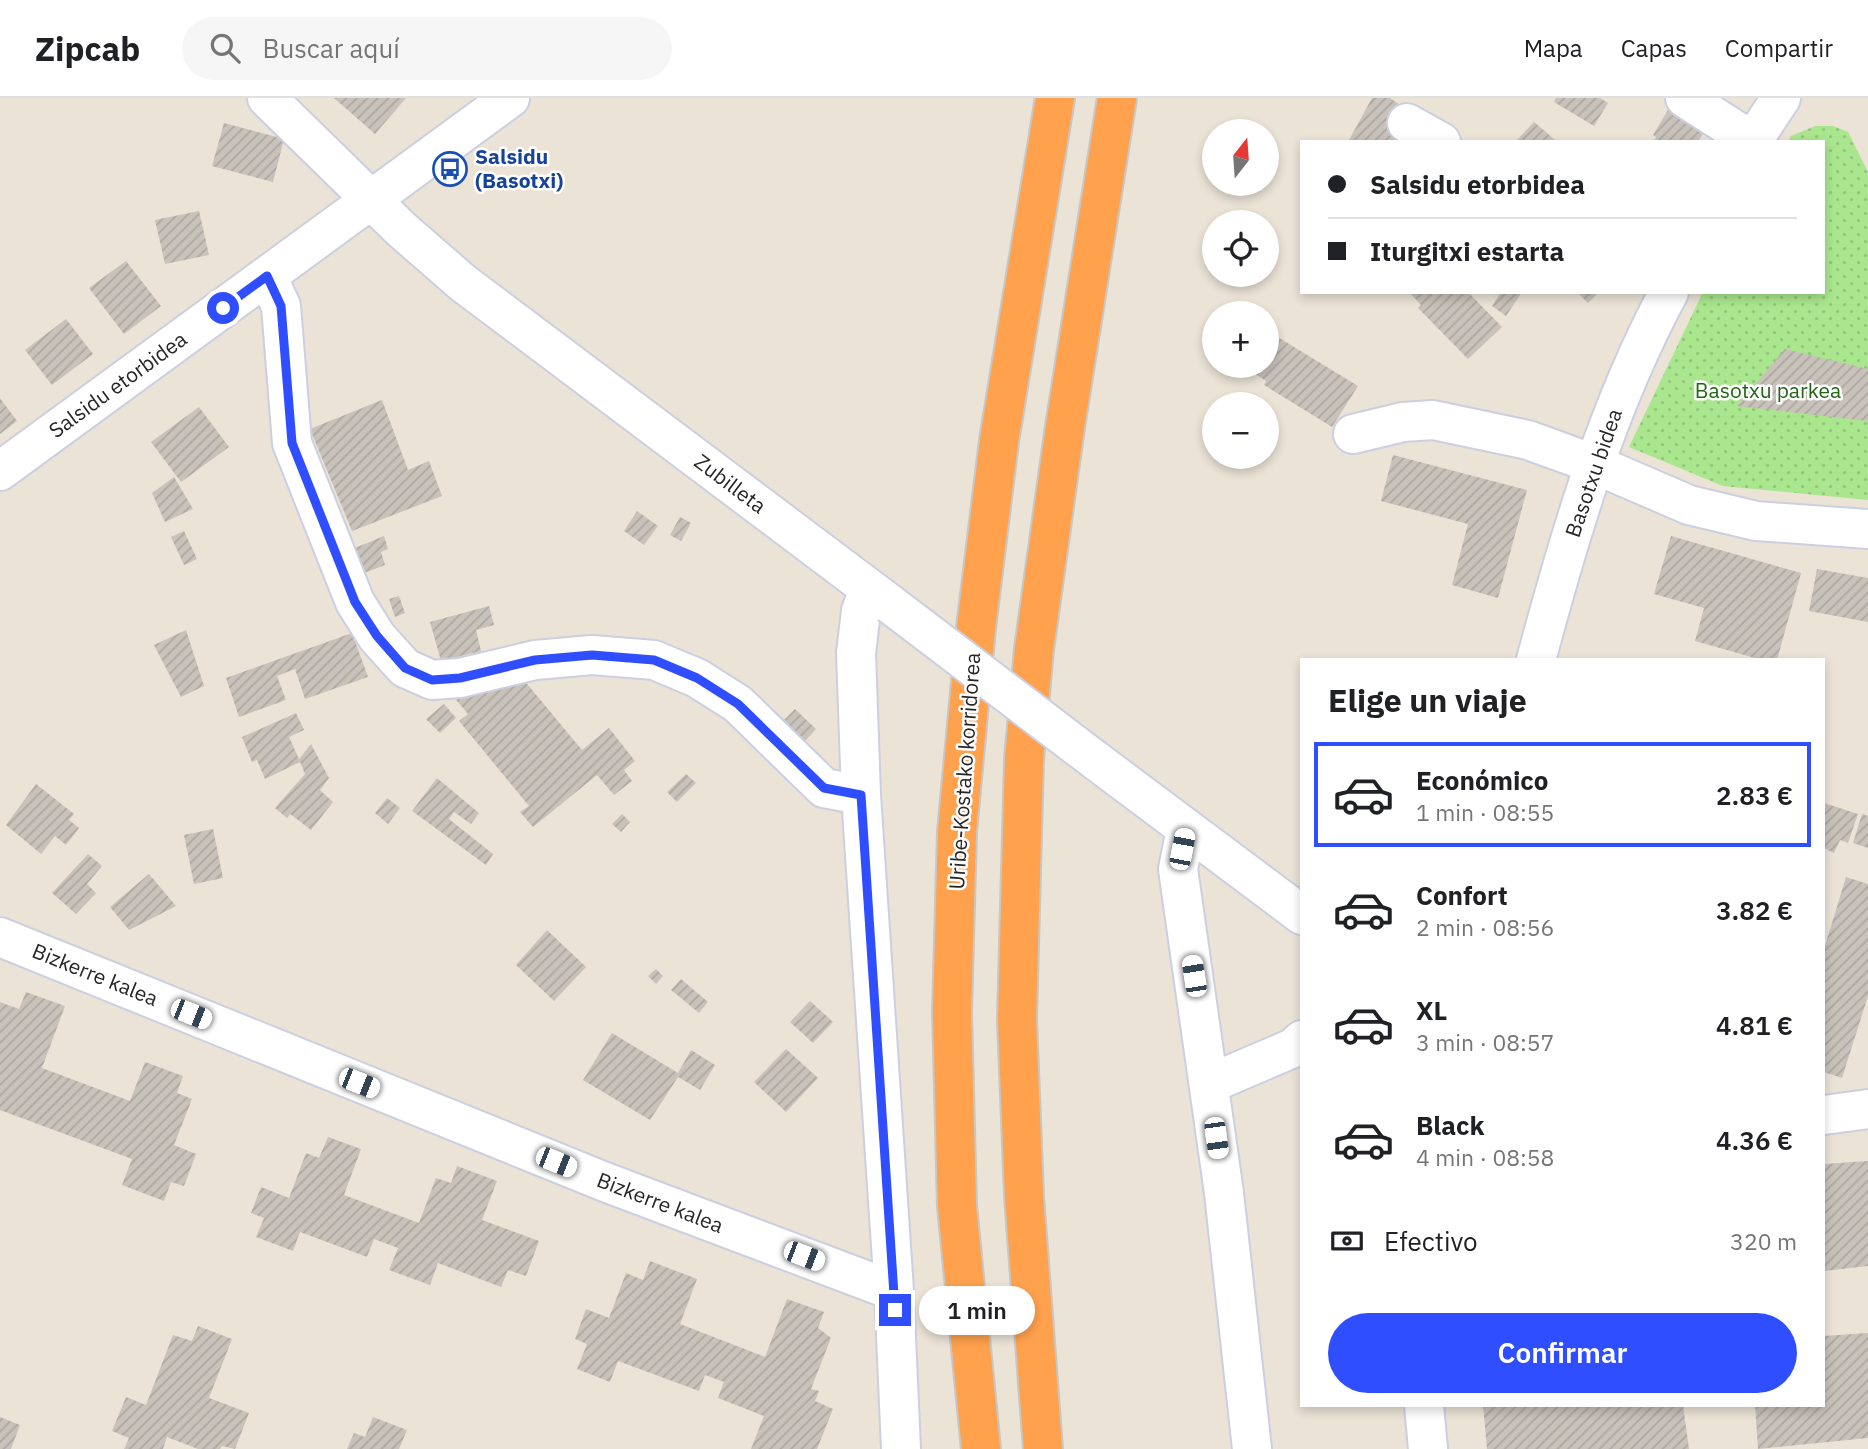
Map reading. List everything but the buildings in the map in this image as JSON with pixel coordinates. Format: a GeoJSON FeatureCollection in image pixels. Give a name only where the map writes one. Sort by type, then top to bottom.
{"type":"FeatureCollection","features":[{"type":"Feature","properties":{"kind":"highway","name":"Uribe-Kostako korridorea"},"geometry":{"type":"LineString","coordinates":[[981,1449],[957,1206],[952,1012],[957,832],[976,628],[999,441],[1055,98]]}},
{"type":"Feature","properties":{"kind":"highway"},"geometry":{"type":"LineString","coordinates":[[1043,1449],[1024,1196],[1017,1019],[1024,760],[1034,649],[1065,427],[1118,98]]}},
{"type":"Feature","properties":{"kind":"street","name":"Zubilleta"},"geometry":{"type":"LineString","coordinates":[[267,98],[463,283],[1300,914]]}},
{"type":"Feature","properties":{"kind":"street","name":"Salsidu etorbidea"},"geometry":{"type":"LineString","coordinates":[[0,471],[510,98]]}},
{"type":"Feature","properties":{"kind":"street"},"geometry":{"type":"LineString","coordinates":[[1685,98],[1750,140]]}},
{"type":"Feature","properties":{"kind":"street"},"geometry":{"type":"LineString","coordinates":[[1753,140],[1781,98]]}},
{"type":"Feature","properties":{"kind":"street"},"geometry":{"type":"LineString","coordinates":[[1407,124],[1437,140]]}},
{"type":"Feature","properties":{"kind":"street"},"geometry":{"type":"LineString","coordinates":[[267,276],[281,306],[292,443],[355,602],[377,636],[405,668],[432,680],[460,678],[535,660],[592,655],[654,660],[697,678],[738,704],[824,788],[861,795]]}},
{"type":"Feature","properties":{"kind":"street","name":"Basotxu bidea"},"geometry":{"type":"LineString","coordinates":[[1537,658],[1594,464],[1631,371],[1668,294]]}},
{"type":"Feature","properties":{"kind":"street"},"geometry":{"type":"LineString","coordinates":[[1353,434],[1403,422],[1433,420],[1528,440],[1594,464],[1689,505],[1756,521],[1868,529]]}},
{"type":"Feature","properties":{"kind":"street"},"geometry":{"type":"LineString","coordinates":[[880,597],[861,611],[856,653],[861,795],[894,1291],[901,1449]]}},
{"type":"Feature","properties":{"kind":"street"},"geometry":{"type":"LineString","coordinates":[[1186,829],[1178,869],[1209,1084],[1252,1449]]}},
{"type":"Feature","properties":{"kind":"street","name":"Bizkerre kalea"},"geometry":{"type":"LineString","coordinates":[[0,937],[592,1177],[894,1291]]}},
{"type":"Feature","properties":{"kind":"street"},"geometry":{"type":"LineString","coordinates":[[1209,1084],[1293,1048],[1300,1042]]}},
{"type":"Feature","properties":{"kind":"street"},"geometry":{"type":"LineString","coordinates":[[1825,1115],[1868,1109]]}},
{"type":"Feature","properties":{"kind":"street"},"geometry":{"type":"LineString","coordinates":[[1424,1407],[1428,1449]]}},
{"type":"Feature","properties":{"kind":"green space","name":"Basotxu parkea"},"geometry":{"type":"Polygon","coordinates":[[[1815,126],[1833,126],[1848,132],[1868,172],[1868,500],[1723,486],[1629,447],[1702,294],[1825,294],[1825,140],[1789,140],[1791,136],[1815,126]]]}},
{"type":"Feature","properties":{"kind":"place","name":"Salsidu (Basotxi)"},"geometry":{"type":"Point","coordinates":[450,169]}},
{"type":"Feature","properties":{"kind":"route"},"geometry":{"type":"LineString","coordinates":[[223,308],[267,276],[281,306],[292,443],[355,602],[377,636],[405,668],[432,680],[460,678],[535,660],[592,655],[654,660],[697,678],[738,704],[824,788],[861,795],[895,1310]]}}]}
